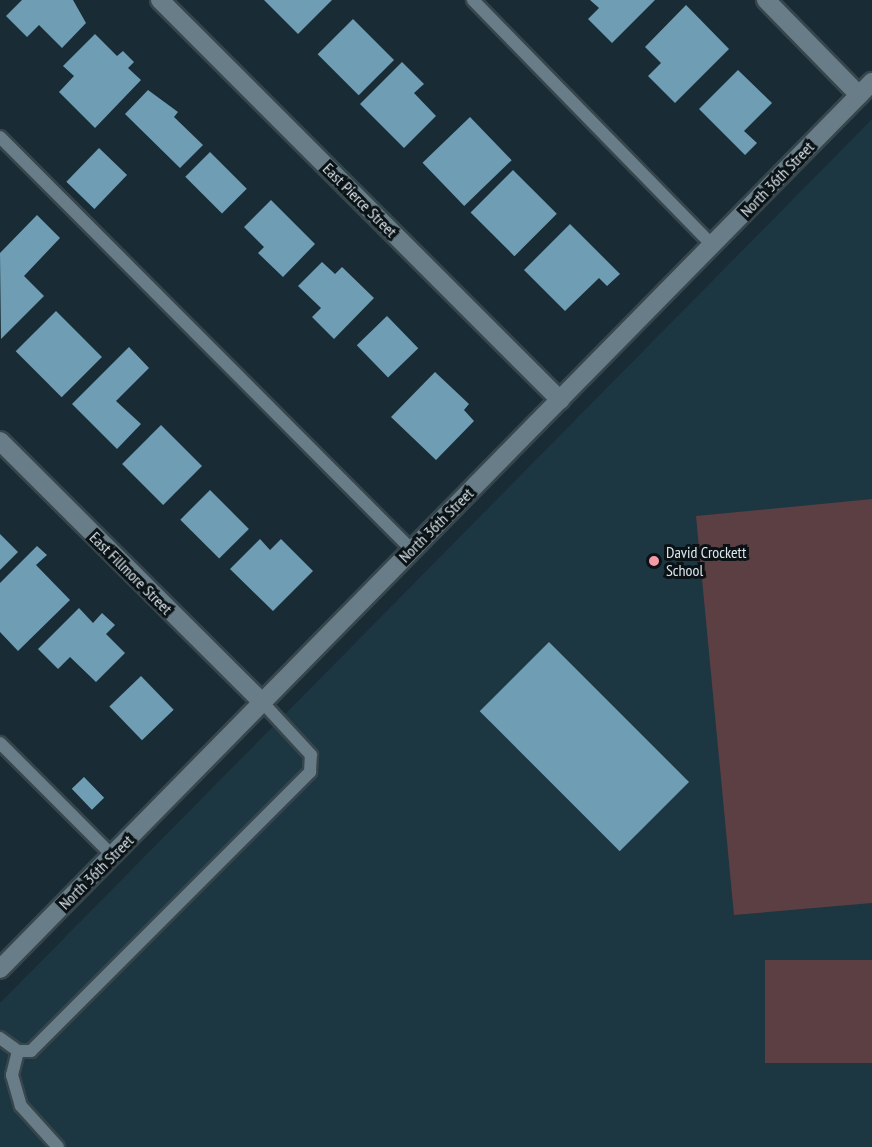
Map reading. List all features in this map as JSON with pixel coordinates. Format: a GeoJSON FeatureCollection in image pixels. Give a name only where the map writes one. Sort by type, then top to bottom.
{"type":"FeatureCollection","features":[{"type":"Feature","properties":{"kind":"street","name":"East Pierce Street"},"geometry":{"type":"LineString","coordinates":[[160,0],[560,400]]}},
{"type":"Feature","properties":{"kind":"street"},"geometry":{"type":"LineString","coordinates":[[766,0],[859,95]]}},
{"type":"Feature","properties":{"kind":"street","name":"North 36th Street"},"geometry":{"type":"LineString","coordinates":[[0,969],[872,82]]}},
{"type":"Feature","properties":{"kind":"street","name":"East Fillmore Street"},"geometry":{"type":"LineString","coordinates":[[0,441],[263,703]]}},
{"type":"Feature","properties":{"kind":"lane"},"geometry":{"type":"LineString","coordinates":[[473,0],[712,244]]}},
{"type":"Feature","properties":{"kind":"lane"},"geometry":{"type":"LineString","coordinates":[[0,138],[412,550]]}},
{"type":"Feature","properties":{"kind":"lane"},"geometry":{"type":"LineString","coordinates":[[0,1038],[18,1051],[31,1051],[310,772],[311,755],[263,703]]}},
{"type":"Feature","properties":{"kind":"lane"},"geometry":{"type":"LineString","coordinates":[[0,742],[112,855]]}},
{"type":"Feature","properties":{"kind":"lane"},"geometry":{"type":"LineString","coordinates":[[18,1051],[12,1075],[21,1106],[58,1147]]}},
{"type":"Feature","properties":{"kind":"shaded area","name":"David Crockett School"},"geometry":{"type":"Polygon","coordinates":[[[872,119],[872,1147],[0,1147],[0,1003],[872,119]]]}},
{"type":"Feature","properties":{"kind":"shaded area"},"geometry":{"type":"Polygon","coordinates":[[[872,499],[872,903],[734,915],[696,516],[872,499]]]}},
{"type":"Feature","properties":{"kind":"shaded area"},"geometry":{"type":"Polygon","coordinates":[[[765,960],[872,960],[872,1063],[765,1063],[765,960]]]}},
{"type":"Feature","properties":{"kind":"building"},"geometry":{"type":"Polygon","coordinates":[[[22,0],[73,0],[86,23],[62,48],[39,25],[27,37],[6,16],[22,0]]]}},
{"type":"Feature","properties":{"kind":"building"},"geometry":{"type":"Polygon","coordinates":[[[264,0],[332,0],[298,34],[264,0]]]}},
{"type":"Feature","properties":{"kind":"building"},"geometry":{"type":"Polygon","coordinates":[[[590,0],[655,0],[612,43],[588,19],[599,8],[590,0]]]}},
{"type":"Feature","properties":{"kind":"building"},"geometry":{"type":"Polygon","coordinates":[[[686,5],[729,49],[675,103],[648,76],[661,63],[645,47],[686,5]]]}},
{"type":"Feature","properties":{"kind":"building"},"geometry":{"type":"Polygon","coordinates":[[[353,19],[394,60],[359,95],[318,54],[353,19]]]}},
{"type":"Feature","properties":{"kind":"building"},"geometry":{"type":"Polygon","coordinates":[[[95,34],[117,56],[123,51],[134,62],[128,68],[141,80],[95,128],[59,92],[74,76],[63,66],[95,34]]]}},
{"type":"Feature","properties":{"kind":"building"},"geometry":{"type":"Polygon","coordinates":[[[402,62],[424,84],[414,93],[436,116],[404,148],[360,104],[402,62]]]}},
{"type":"Feature","properties":{"kind":"building"},"geometry":{"type":"Polygon","coordinates":[[[738,70],[772,103],[744,131],[757,143],[745,155],[699,109],[738,70]]]}},
{"type":"Feature","properties":{"kind":"building"},"geometry":{"type":"Polygon","coordinates":[[[148,90],[178,112],[174,117],[203,145],[180,168],[125,114],[148,90]]]}},
{"type":"Feature","properties":{"kind":"building"},"geometry":{"type":"Polygon","coordinates":[[[470,117],[512,160],[464,206],[423,163],[470,117]]]}},
{"type":"Feature","properties":{"kind":"building"},"geometry":{"type":"Polygon","coordinates":[[[99,148],[127,175],[94,209],[66,182],[99,148]]]}},
{"type":"Feature","properties":{"kind":"building"},"geometry":{"type":"Polygon","coordinates":[[[210,152],[247,189],[222,214],[185,177],[210,152]]]}},
{"type":"Feature","properties":{"kind":"building"},"geometry":{"type":"Polygon","coordinates":[[[513,170],[557,214],[514,256],[471,212],[513,170]]]}},
{"type":"Feature","properties":{"kind":"building"},"geometry":{"type":"Polygon","coordinates":[[[271,200],[315,244],[283,277],[258,253],[264,247],[244,227],[271,200]]]}},
{"type":"Feature","properties":{"kind":"building"},"geometry":{"type":"Polygon","coordinates":[[[37,215],[60,238],[24,276],[44,296],[1,339],[0,253],[37,215]]]}},
{"type":"Feature","properties":{"kind":"building"},"geometry":{"type":"Polygon","coordinates":[[[570,224],[620,274],[607,286],[599,278],[565,311],[524,270],[570,224]]]}},
{"type":"Feature","properties":{"kind":"building"},"geometry":{"type":"Polygon","coordinates":[[[322,262],[335,274],[342,267],[374,298],[334,339],[312,317],[321,308],[298,286],[322,262]]]}},
{"type":"Feature","properties":{"kind":"building"},"geometry":{"type":"Polygon","coordinates":[[[56,311],[102,357],[62,397],[16,351],[56,311]]]}},
{"type":"Feature","properties":{"kind":"building"},"geometry":{"type":"Polygon","coordinates":[[[387,316],[418,348],[388,378],[357,345],[387,316]]]}},
{"type":"Feature","properties":{"kind":"building"},"geometry":{"type":"Polygon","coordinates":[[[129,347],[149,368],[116,401],[141,424],[117,449],[72,404],[129,347]]]}},
{"type":"Feature","properties":{"kind":"building"},"geometry":{"type":"Polygon","coordinates":[[[435,372],[469,404],[464,410],[474,421],[436,460],[391,417],[435,372]]]}},
{"type":"Feature","properties":{"kind":"building"},"geometry":{"type":"Polygon","coordinates":[[[161,425],[202,466],[163,505],[122,464],[161,425]]]}},
{"type":"Feature","properties":{"kind":"building"},"geometry":{"type":"Polygon","coordinates":[[[210,490],[249,529],[219,559],[180,520],[210,490]]]}},
{"type":"Feature","properties":{"kind":"building"},"geometry":{"type":"Polygon","coordinates":[[[0,534],[18,552],[0,570],[0,534]]]}},
{"type":"Feature","properties":{"kind":"building"},"geometry":{"type":"Polygon","coordinates":[[[260,539],[270,550],[281,539],[313,571],[273,611],[230,569],[260,539]]]}},
{"type":"Feature","properties":{"kind":"building"},"geometry":{"type":"Polygon","coordinates":[[[37,546],[47,555],[36,565],[70,600],[18,651],[0,632],[0,583],[37,546]]]}},
{"type":"Feature","properties":{"kind":"building"},"geometry":{"type":"Polygon","coordinates":[[[79,608],[93,623],[102,613],[115,625],[106,634],[125,653],[96,682],[70,657],[58,669],[38,649],[79,608]]]}},
{"type":"Feature","properties":{"kind":"building"},"geometry":{"type":"Polygon","coordinates":[[[549,642],[689,782],[620,851],[480,711],[549,642]]]}},
{"type":"Feature","properties":{"kind":"building"},"geometry":{"type":"Polygon","coordinates":[[[141,676],[174,710],[142,740],[109,707],[141,676]]]}},
{"type":"Feature","properties":{"kind":"building"},"geometry":{"type":"Polygon","coordinates":[[[84,777],[104,798],[92,810],[72,789],[84,777]]]}},
{"type":"Feature","properties":{"kind":"place","name":"David Crockett School"},"geometry":{"type":"Point","coordinates":[654,561]}}]}
